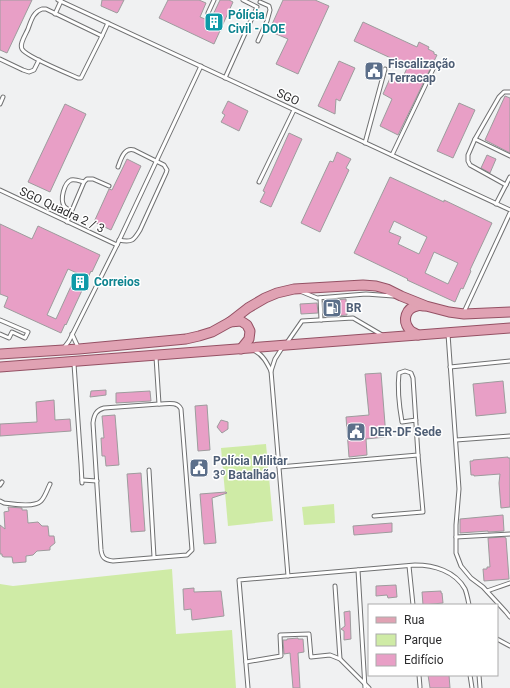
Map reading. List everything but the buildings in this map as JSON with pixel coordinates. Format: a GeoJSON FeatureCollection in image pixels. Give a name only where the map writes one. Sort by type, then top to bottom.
{"type":"FeatureCollection","features":[{"type":"Feature","properties":{"kind":"main road"},"geometry":{"type":"LineString","coordinates":[[0,354],[79,349],[186,339],[212,332],[230,322],[248,308],[265,298],[277,293],[294,289],[363,285],[376,286],[426,306],[449,312],[464,314],[510,312]]}},
{"type":"Feature","properties":{"kind":"main road"},"geometry":{"type":"LineString","coordinates":[[418,335],[409,330],[405,321],[406,315],[410,309],[417,306],[426,306]]}},
{"type":"Feature","properties":{"kind":"main road"},"geometry":{"type":"LineString","coordinates":[[230,322],[241,321],[247,325],[250,331],[249,339],[245,348]]}},
{"type":"Feature","properties":{"kind":"main road"},"geometry":{"type":"LineString","coordinates":[[0,367],[510,328]]}},
{"type":"Feature","properties":{"kind":"lane"},"geometry":{"type":"LineString","coordinates":[[208,12],[214,0]]}},
{"type":"Feature","properties":{"kind":"lane"},"geometry":{"type":"LineString","coordinates":[[243,0],[256,7]]}},
{"type":"Feature","properties":{"kind":"lane"},"geometry":{"type":"LineString","coordinates":[[55,14],[60,1]]}},
{"type":"Feature","properties":{"kind":"lane","name":"SGO"},"geometry":{"type":"LineString","coordinates":[[60,1],[392,155],[510,212]]}},
{"type":"Feature","properties":{"kind":"lane"},"geometry":{"type":"LineString","coordinates":[[225,78],[260,1],[269,6],[270,10],[258,41]]}},
{"type":"Feature","properties":{"kind":"lane"},"geometry":{"type":"LineString","coordinates":[[102,36],[46,9],[39,10],[33,17],[21,46],[23,51],[39,60],[81,78],[102,36],[108,23]]}},
{"type":"Feature","properties":{"kind":"lane"},"geometry":{"type":"LineString","coordinates":[[0,59],[29,72],[34,70],[39,60]]}},
{"type":"Feature","properties":{"kind":"lane"},"geometry":{"type":"LineString","coordinates":[[392,155],[435,65]]}},
{"type":"Feature","properties":{"kind":"lane"},"geometry":{"type":"LineString","coordinates":[[63,349],[117,245],[201,66]]}},
{"type":"Feature","properties":{"kind":"lane"},"geometry":{"type":"LineString","coordinates":[[365,143],[385,69]]}},
{"type":"Feature","properties":{"kind":"lane"},"geometry":{"type":"LineString","coordinates":[[506,185],[470,165],[468,155],[498,97],[504,92],[510,92]]}},
{"type":"Feature","properties":{"kind":"lane"},"geometry":{"type":"LineString","coordinates":[[0,104],[3,97]]}},
{"type":"Feature","properties":{"kind":"lane"},"geometry":{"type":"LineString","coordinates":[[259,182],[294,110]]}},
{"type":"Feature","properties":{"kind":"lane"},"geometry":{"type":"LineString","coordinates":[[475,139],[510,156]]}},
{"type":"Feature","properties":{"kind":"lane"},"geometry":{"type":"LineString","coordinates":[[118,167],[125,152],[130,149],[156,160],[166,168],[166,173],[136,237],[128,242],[119,240]]}},
{"type":"Feature","properties":{"kind":"lane"},"geometry":{"type":"LineString","coordinates":[[496,204],[510,177]]}},
{"type":"Feature","properties":{"kind":"lane"},"geometry":{"type":"LineString","coordinates":[[67,222],[84,182],[88,179],[92,179],[109,186]]}},
{"type":"Feature","properties":{"kind":"lane"},"geometry":{"type":"LineString","coordinates":[[71,212],[63,204],[62,197],[66,186],[69,181],[74,180],[84,182]]}},
{"type":"Feature","properties":{"kind":"lane","name":"SGO Quadra 2 / 3"},"geometry":{"type":"LineString","coordinates":[[0,190],[117,245]]}},
{"type":"Feature","properties":{"kind":"lane"},"geometry":{"type":"LineString","coordinates":[[464,314],[510,212]]}},
{"type":"Feature","properties":{"kind":"lane"},"geometry":{"type":"LineString","coordinates":[[294,289],[317,298],[366,294],[401,296]]}},
{"type":"Feature","properties":{"kind":"lane"},"geometry":{"type":"LineString","coordinates":[[320,298],[321,320]]}},
{"type":"Feature","properties":{"kind":"lane"},"geometry":{"type":"LineString","coordinates":[[288,576],[271,372],[275,358],[302,321],[353,318],[386,338]]}},
{"type":"Feature","properties":{"kind":"lane"},"geometry":{"type":"LineString","coordinates":[[0,320],[28,332],[25,338],[12,332],[9,338],[0,334]]}},
{"type":"Feature","properties":{"kind":"lane"},"geometry":{"type":"LineString","coordinates":[[448,333],[460,489],[456,525],[456,553],[461,566],[487,591],[510,617]]}},
{"type":"Feature","properties":{"kind":"lane"},"geometry":{"type":"LineString","coordinates":[[72,334],[79,349]]}},
{"type":"Feature","properties":{"kind":"lane"},"geometry":{"type":"LineString","coordinates":[[245,348],[258,352],[266,362],[271,372]]}},
{"type":"Feature","properties":{"kind":"lane"},"geometry":{"type":"LineString","coordinates":[[156,355],[159,404]]}},
{"type":"Feature","properties":{"kind":"lane"},"geometry":{"type":"LineString","coordinates":[[74,361],[82,482],[97,481]]}},
{"type":"Feature","properties":{"kind":"lane"},"geometry":{"type":"LineString","coordinates":[[450,366],[510,362]]}},
{"type":"Feature","properties":{"kind":"lane"},"geometry":{"type":"LineString","coordinates":[[374,516],[423,512],[413,378],[411,373],[405,371],[398,373],[398,403],[402,422],[416,420]]}},
{"type":"Feature","properties":{"kind":"lane"},"geometry":{"type":"LineString","coordinates":[[159,404],[175,404],[180,406],[181,409],[192,550],[187,555],[113,561],[105,560],[101,550],[93,423],[96,412],[99,409],[104,408],[159,404]]}},
{"type":"Feature","properties":{"kind":"lane"},"geometry":{"type":"LineString","coordinates":[[456,440],[510,436]]}},
{"type":"Feature","properties":{"kind":"lane"},"geometry":{"type":"LineString","coordinates":[[279,467],[418,455]]}},
{"type":"Feature","properties":{"kind":"lane"},"geometry":{"type":"LineString","coordinates":[[149,470],[154,557]]}},
{"type":"Feature","properties":{"kind":"lane"},"geometry":{"type":"LineString","coordinates":[[0,501],[4,503],[36,504],[41,502],[50,484]]}},
{"type":"Feature","properties":{"kind":"lane"},"geometry":{"type":"LineString","coordinates":[[456,537],[510,534]]}},
{"type":"Feature","properties":{"kind":"lane"},"geometry":{"type":"LineString","coordinates":[[248,688],[239,580],[426,565],[444,570],[458,580],[466,590],[469,604]]}},
{"type":"Feature","properties":{"kind":"lane"},"geometry":{"type":"LineString","coordinates":[[409,566],[412,604]]}},
{"type":"Feature","properties":{"kind":"lane"},"geometry":{"type":"LineString","coordinates":[[358,570],[365,688]]}},
{"type":"Feature","properties":{"kind":"lane"},"geometry":{"type":"LineString","coordinates":[[487,591],[510,583]]}},
{"type":"Feature","properties":{"kind":"lane"},"geometry":{"type":"LineString","coordinates":[[335,586],[340,659]]}},
{"type":"Feature","properties":{"kind":"lane"},"geometry":{"type":"LineString","coordinates":[[246,662],[281,656],[280,635],[309,634],[311,657],[330,655],[340,659],[369,688]]}},
{"type":"Feature","properties":{"kind":"lane"},"geometry":{"type":"LineString","coordinates":[[498,640],[510,646]]}},
{"type":"Feature","properties":{"kind":"lane"},"geometry":{"type":"LineString","coordinates":[[419,676],[420,687]]}},
{"type":"Feature","properties":{"kind":"lane"},"geometry":{"type":"LineString","coordinates":[[470,676],[472,688]]}},
{"type":"Feature","properties":{"kind":"lane"},"geometry":{"type":"LineString","coordinates":[[479,676],[480,688]]}},
{"type":"Feature","properties":{"kind":"green space"},"geometry":{"type":"Polygon","coordinates":[[[266,444],[273,521],[228,526],[221,448],[266,444]]]}},
{"type":"Feature","properties":{"kind":"green space"},"geometry":{"type":"Polygon","coordinates":[[[334,504],[335,523],[304,525],[302,507],[334,504]]]}},
{"type":"Feature","properties":{"kind":"green space"},"geometry":{"type":"Polygon","coordinates":[[[172,569],[176,634],[232,630],[236,688],[0,688],[0,584],[13,586],[172,569]]]}},
{"type":"Feature","properties":{"kind":"place","name":"Pólícia Civil - DOE"},"geometry":{"type":"Point","coordinates":[214,22]}},
{"type":"Feature","properties":{"kind":"place","name":"Fiscalização Terracap"},"geometry":{"type":"Point","coordinates":[374,71]}},
{"type":"Feature","properties":{"kind":"place","name":"Correios"},"geometry":{"type":"Point","coordinates":[80,282]}},
{"type":"Feature","properties":{"kind":"place","name":"BR"},"geometry":{"type":"Point","coordinates":[332,308]}},
{"type":"Feature","properties":{"kind":"place","name":"DER-DF Sede"},"geometry":{"type":"Point","coordinates":[356,432]}},
{"type":"Feature","properties":{"kind":"place","name":"Polícia Militar 3º Batalhão"},"geometry":{"type":"Point","coordinates":[199,468]}}]}
